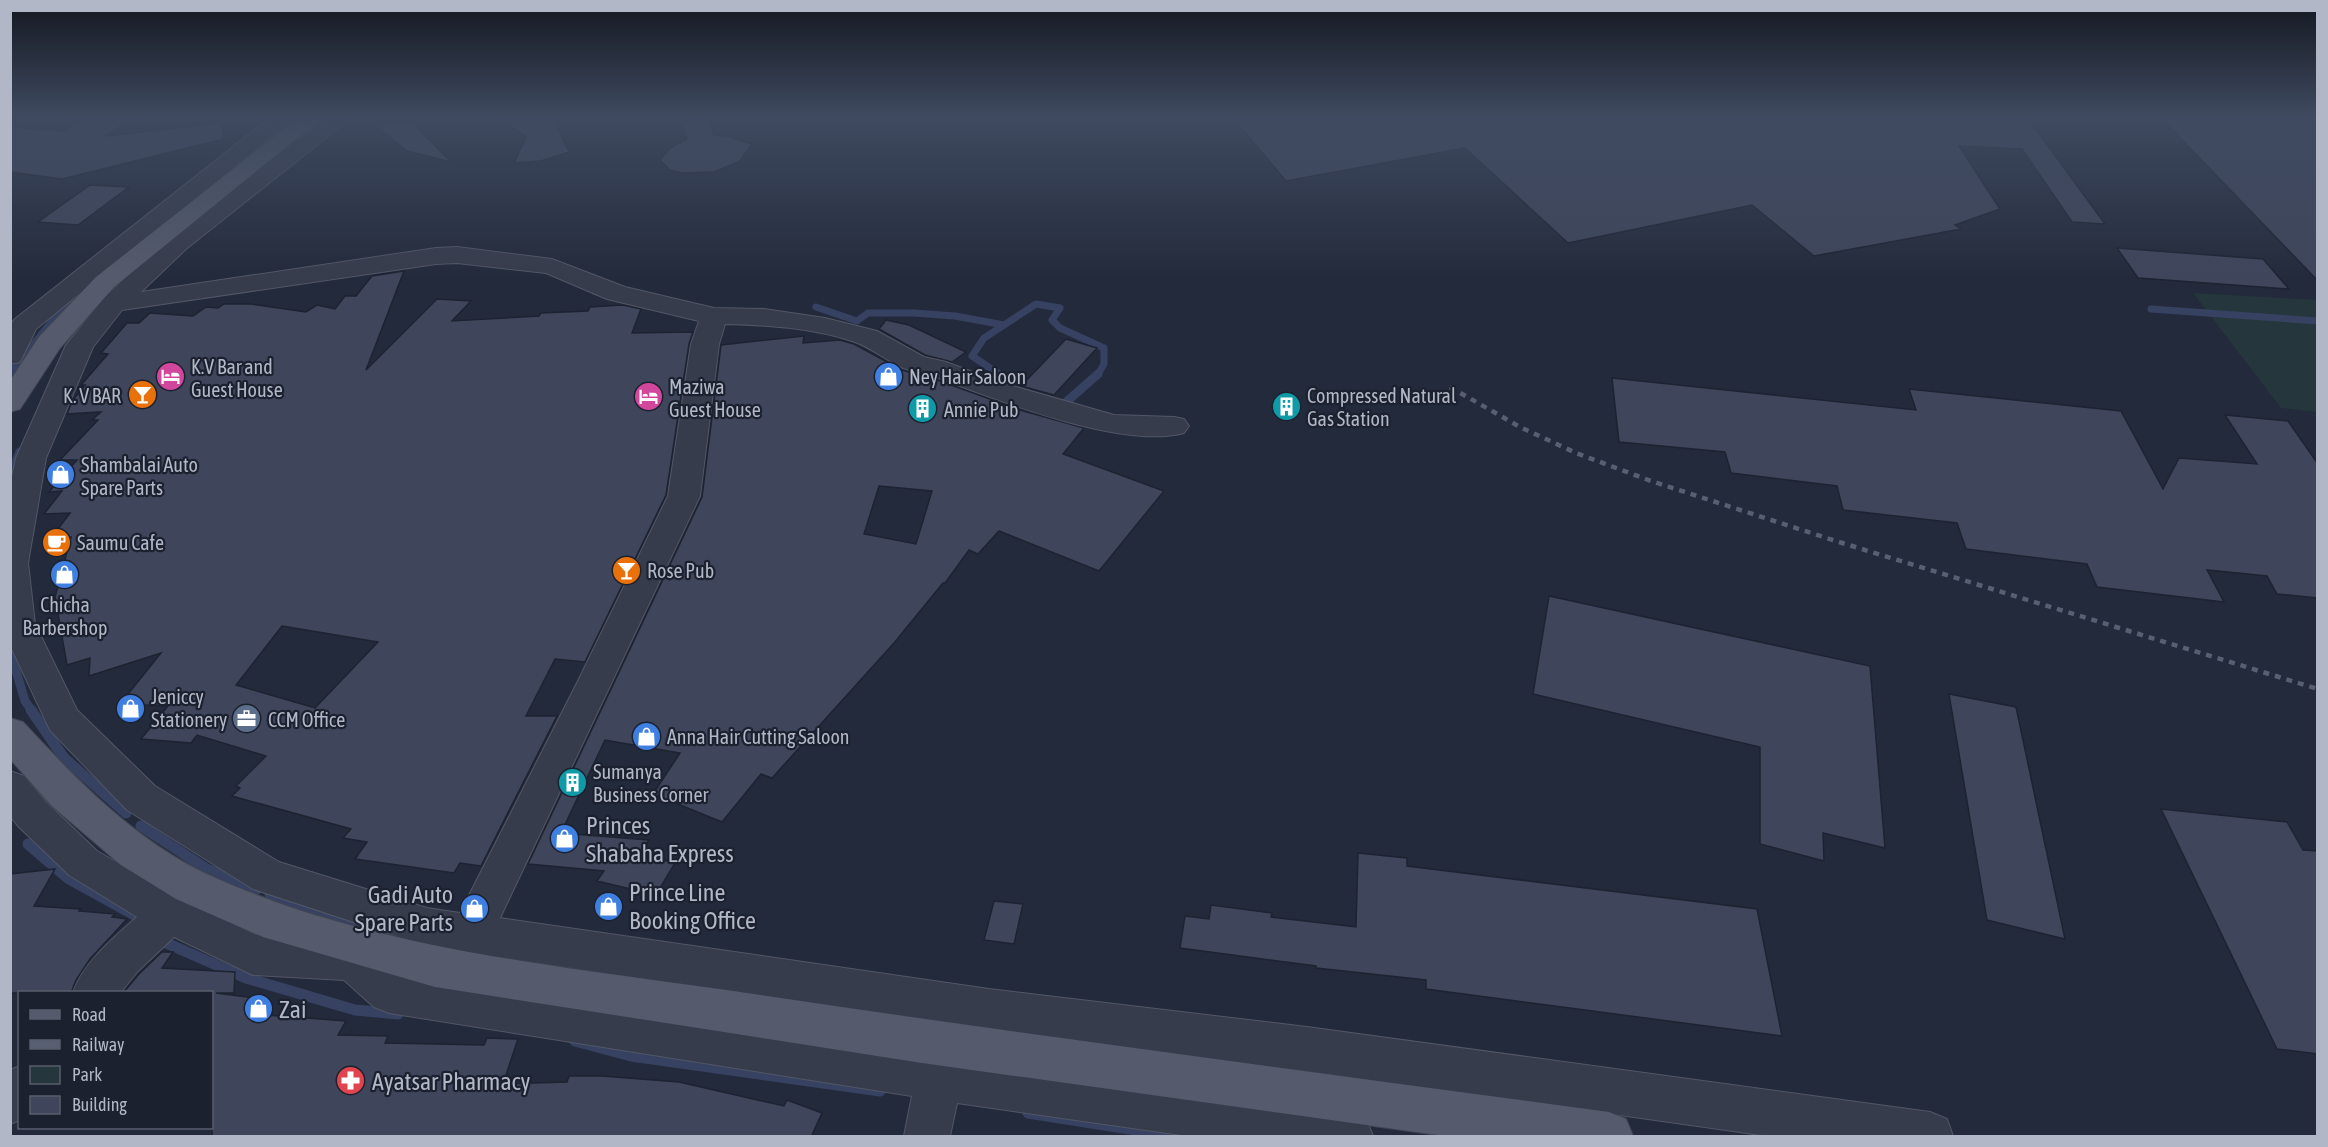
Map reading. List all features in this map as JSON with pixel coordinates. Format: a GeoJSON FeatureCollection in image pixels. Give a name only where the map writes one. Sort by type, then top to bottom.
{"type":"FeatureCollection","features":[{"type":"Feature","properties":{"kind":"main road"},"geometry":{"type":"LineString","coordinates":[[10,403],[49,343],[105,282],[245,171]]}},
{"type":"Feature","properties":{"kind":"main road"},"geometry":{"type":"LineString","coordinates":[[10,733],[66,795],[135,853],[179,900],[263,918],[435,967],[922,1041],[1609,1137]]}},
{"type":"Feature","properties":{"kind":"street"},"geometry":{"type":"LineString","coordinates":[[10,356],[24,325],[217,171]]}},
{"type":"Feature","properties":{"kind":"street"},"geometry":{"type":"LineString","coordinates":[[272,171],[177,244],[114,303],[80,345],[31,458],[12,563],[18,624],[63,720],[141,798],[267,876],[427,927],[989,1010],[1307,1049],[1930,1137]]}},
{"type":"Feature","properties":{"kind":"street"},"geometry":{"type":"LineString","coordinates":[[114,303],[381,263],[458,255],[552,267],[616,293],[714,316],[764,317],[825,326],[867,337],[915,363],[936,368],[989,388],[1113,424],[1174,426]]}},
{"type":"Feature","properties":{"kind":"street"},"geometry":{"type":"LineString","coordinates":[[472,932],[684,496],[705,344],[714,316]]}},
{"type":"Feature","properties":{"kind":"street"},"geometry":{"type":"LineString","coordinates":[[10,787],[32,814],[83,863],[179,900],[253,955],[353,961],[389,992],[565,1022],[736,1044],[939,1078],[1349,1137]]}},
{"type":"Feature","properties":{"kind":"street"},"geometry":{"type":"LineString","coordinates":[[97,991],[122,958],[179,900]]}},
{"type":"Feature","properties":{"kind":"street"},"geometry":{"type":"LineString","coordinates":[[927,1137],[939,1078]]}},
{"type":"Feature","properties":{"kind":"green space"},"geometry":{"type":"Polygon","coordinates":[[[2193,293],[2317,300],[2317,412],[2281,408],[2193,293]]]}},
{"type":"Feature","properties":{"kind":"building"},"geometry":{"type":"Polygon","coordinates":[[[10,171],[96,171],[62,179],[10,171]]]}},
{"type":"Feature","properties":{"kind":"building"},"geometry":{"type":"Polygon","coordinates":[[[672,171],[717,171],[714,172],[682,173],[672,171]]]}},
{"type":"Feature","properties":{"kind":"building"},"geometry":{"type":"Polygon","coordinates":[[[1277,171],[1343,171],[1286,181],[1277,171]]]}},
{"type":"Feature","properties":{"kind":"building"},"geometry":{"type":"Polygon","coordinates":[[[1489,171],[1975,171],[2000,209],[1955,225],[1961,229],[1814,256],[1752,205],[1568,243],[1489,171]]]}},
{"type":"Feature","properties":{"kind":"building"},"geometry":{"type":"Polygon","coordinates":[[[2037,171],[2066,171],[2105,224],[2072,222],[2037,171]]]}},
{"type":"Feature","properties":{"kind":"building"},"geometry":{"type":"Polygon","coordinates":[[[2212,171],[2318,171],[2318,281],[2212,171]]]}},
{"type":"Feature","properties":{"kind":"building"},"geometry":{"type":"Polygon","coordinates":[[[90,185],[129,187],[78,225],[38,222],[90,185]]]}},
{"type":"Feature","properties":{"kind":"building"},"geometry":{"type":"Polygon","coordinates":[[[2117,248],[2263,259],[2289,289],[2138,278],[2117,248]]]}},
{"type":"Feature","properties":{"kind":"building"},"geometry":{"type":"Polygon","coordinates":[[[404,271],[366,370],[437,299],[471,301],[452,321],[539,316],[541,313],[588,311],[590,307],[623,305],[641,309],[632,333],[693,332],[689,344],[666,495],[585,662],[555,659],[526,716],[557,716],[481,866],[460,863],[454,873],[355,859],[367,842],[343,838],[351,829],[232,796],[240,788],[236,786],[266,756],[197,735],[191,743],[141,739],[168,706],[120,704],[161,653],[89,676],[90,658],[67,665],[55,597],[71,537],[51,538],[70,513],[44,514],[62,491],[49,492],[77,460],[60,460],[98,420],[92,420],[101,412],[67,414],[72,401],[85,385],[81,385],[108,354],[101,353],[127,323],[139,323],[150,313],[193,316],[206,307],[218,308],[224,304],[251,304],[306,312],[317,305],[335,309],[345,296],[356,296],[372,276],[404,271]],[[282,626],[236,685],[315,708],[378,642],[282,626]]]}},
{"type":"Feature","properties":{"kind":"building"},"geometry":{"type":"Polygon","coordinates":[[[886,320],[909,325],[966,352],[952,362],[925,355],[879,329],[886,320]]]}},
{"type":"Feature","properties":{"kind":"building"},"geometry":{"type":"Polygon","coordinates":[[[804,336],[803,343],[840,340],[854,344],[902,370],[929,377],[1020,410],[1084,428],[1063,454],[1164,491],[1099,571],[999,531],[978,554],[969,550],[945,583],[894,643],[772,778],[761,774],[722,822],[653,794],[680,753],[605,740],[561,833],[649,840],[640,854],[675,863],[656,895],[597,881],[604,871],[528,864],[702,497],[721,345],[804,336]],[[879,486],[864,534],[916,544],[932,491],[879,486]]]}},
{"type":"Feature","properties":{"kind":"building"},"geometry":{"type":"Polygon","coordinates":[[[1066,339],[1097,348],[1054,395],[1021,386],[1066,339]]]}},
{"type":"Feature","properties":{"kind":"building"},"geometry":{"type":"Polygon","coordinates":[[[1612,378],[1916,410],[1909,389],[2121,411],[2163,489],[2179,458],[2257,464],[2225,415],[2288,421],[2318,464],[2318,598],[2277,594],[2267,576],[2207,570],[2224,602],[2097,587],[2087,564],[1966,549],[1957,523],[1843,510],[1837,486],[1731,473],[1725,452],[1619,442],[1612,378]]]}},
{"type":"Feature","properties":{"kind":"building"},"geometry":{"type":"Polygon","coordinates":[[[1549,596],[1870,666],[1885,848],[1823,833],[1824,861],[1760,844],[1760,747],[1533,694],[1549,596]]]}},
{"type":"Feature","properties":{"kind":"building"},"geometry":{"type":"Polygon","coordinates":[[[1949,694],[2016,707],[2065,939],[1987,920],[1949,694]]]}},
{"type":"Feature","properties":{"kind":"building"},"geometry":{"type":"Polygon","coordinates":[[[2161,809],[2287,822],[2303,850],[2318,851],[2318,1054],[2277,1049],[2161,809]]]}},
{"type":"Feature","properties":{"kind":"building"},"geometry":{"type":"Polygon","coordinates":[[[1358,853],[1407,858],[1407,866],[1757,909],[1782,1036],[1426,989],[1426,980],[1316,968],[1316,966],[1180,948],[1185,916],[1209,919],[1211,905],[1272,913],[1271,917],[1356,927],[1358,853]]]}},
{"type":"Feature","properties":{"kind":"building"},"geometry":{"type":"Polygon","coordinates":[[[55,869],[34,906],[81,909],[79,911],[115,914],[112,917],[127,919],[90,959],[72,991],[10,993],[10,874],[55,869]]]}},
{"type":"Feature","properties":{"kind":"building"},"geometry":{"type":"Polygon","coordinates":[[[994,901],[1023,904],[1014,944],[984,940],[994,901]]]}},
{"type":"Feature","properties":{"kind":"building"},"geometry":{"type":"Polygon","coordinates":[[[162,952],[173,952],[162,968],[235,972],[234,993],[216,993],[255,998],[250,1005],[271,1008],[267,1015],[346,1021],[338,1035],[388,1036],[385,1043],[484,1045],[487,1038],[518,1039],[503,1084],[567,1082],[569,1076],[679,1082],[784,1106],[787,1100],[822,1113],[811,1137],[212,1137],[213,991],[125,991],[162,952]]]}},
{"type":"Feature","properties":{"kind":"waterway"},"geometry":{"type":"LineString","coordinates":[[10,373],[57,315],[89,285]]}},
{"type":"Feature","properties":{"kind":"waterway"},"geometry":{"type":"LineString","coordinates":[[1004,325],[1036,304],[1060,308],[1052,320],[1060,328],[1104,348],[1104,364],[1097,376]]}},
{"type":"Feature","properties":{"kind":"waterway"},"geometry":{"type":"LineString","coordinates":[[816,307],[857,321],[868,313],[914,313],[955,316],[1004,325]]}},
{"type":"Feature","properties":{"kind":"waterway"},"geometry":{"type":"LineString","coordinates":[[2151,309],[2318,321]]}},
{"type":"Feature","properties":{"kind":"waterway"},"geometry":{"type":"LineString","coordinates":[[992,376],[999,374],[972,356],[984,338],[1004,325]]}},
{"type":"Feature","properties":{"kind":"waterway"},"geometry":{"type":"LineString","coordinates":[[977,380],[998,374]]}},
{"type":"Feature","properties":{"kind":"waterway"},"geometry":{"type":"LineString","coordinates":[[1064,404],[1098,374]]}},
{"type":"Feature","properties":{"kind":"waterway"},"geometry":{"type":"LineString","coordinates":[[10,476],[20,452]]}},
{"type":"Feature","properties":{"kind":"waterway"},"geometry":{"type":"LineString","coordinates":[[10,650],[25,701],[32,711]]}},
{"type":"Feature","properties":{"kind":"waterway"},"geometry":{"type":"LineString","coordinates":[[31,710],[64,758],[126,813]]}},
{"type":"Feature","properties":{"kind":"waterway"},"geometry":{"type":"LineString","coordinates":[[141,826],[207,869],[257,889]]}},
{"type":"Feature","properties":{"kind":"waterway"},"geometry":{"type":"LineString","coordinates":[[28,844],[69,879],[138,917]]}},
{"type":"Feature","properties":{"kind":"waterway"},"geometry":{"type":"LineString","coordinates":[[270,894],[361,929]]}},
{"type":"Feature","properties":{"kind":"waterway"},"geometry":{"type":"LineString","coordinates":[[377,933],[408,938]]}},
{"type":"Feature","properties":{"kind":"waterway"},"geometry":{"type":"LineString","coordinates":[[164,942],[246,978],[355,1010],[398,1014]]}},
{"type":"Feature","properties":{"kind":"waterway"},"geometry":{"type":"LineString","coordinates":[[575,1041],[631,1056],[880,1091]]}},
{"type":"Feature","properties":{"kind":"waterway"},"geometry":{"type":"LineString","coordinates":[[1028,1113],[1174,1136]]}},
{"type":"Feature","properties":{"kind":"railway"},"geometry":{"type":"LineString","coordinates":[[1450,387],[1520,427],[1576,453],[1651,481],[1839,542],[2318,689]]}},
{"type":"Feature","properties":{"kind":"place","name":"Ney Hair Saloon"},"geometry":{"type":"Point","coordinates":[888,376]}},
{"type":"Feature","properties":{"kind":"place","name":"K.V Bar and Guest House"},"geometry":{"type":"Point","coordinates":[170,377]}},
{"type":"Feature","properties":{"kind":"place","name":"K. V BAR"},"geometry":{"type":"Point","coordinates":[142,395]}},
{"type":"Feature","properties":{"kind":"place","name":"Maziwa Guest House"},"geometry":{"type":"Point","coordinates":[648,397]}},
{"type":"Feature","properties":{"kind":"place","name":"Compressed Natural Gas Station"},"geometry":{"type":"Point","coordinates":[1286,407]}},
{"type":"Feature","properties":{"kind":"place","name":"Annie Pub"},"geometry":{"type":"Point","coordinates":[923,409]}},
{"type":"Feature","properties":{"kind":"place","name":"Shambalai Auto Spare Parts"},"geometry":{"type":"Point","coordinates":[60,475]}},
{"type":"Feature","properties":{"kind":"place","name":"Saumu Cafe"},"geometry":{"type":"Point","coordinates":[56,542]}},
{"type":"Feature","properties":{"kind":"place","name":"Rose Pub"},"geometry":{"type":"Point","coordinates":[626,570]}},
{"type":"Feature","properties":{"kind":"place","name":"Chicha Barbershop"},"geometry":{"type":"Point","coordinates":[65,574]}},
{"type":"Feature","properties":{"kind":"place","name":"Jeniccy Stationery"},"geometry":{"type":"Point","coordinates":[130,708]}},
{"type":"Feature","properties":{"kind":"place","name":"CCM Office"},"geometry":{"type":"Point","coordinates":[247,719]}},
{"type":"Feature","properties":{"kind":"place","name":"Anna Hair Cutting Saloon"},"geometry":{"type":"Point","coordinates":[646,736]}},
{"type":"Feature","properties":{"kind":"place","name":"Sumanya Business Corner"},"geometry":{"type":"Point","coordinates":[572,782]}},
{"type":"Feature","properties":{"kind":"place","name":"Princes Shabaha Express"},"geometry":{"type":"Point","coordinates":[565,839]}},
{"type":"Feature","properties":{"kind":"place","name":"Prince Line Booking Office"},"geometry":{"type":"Point","coordinates":[608,906]}},
{"type":"Feature","properties":{"kind":"place","name":"Gadi Auto Spare Parts"},"geometry":{"type":"Point","coordinates":[474,908]}},
{"type":"Feature","properties":{"kind":"place","name":"Zai"},"geometry":{"type":"Point","coordinates":[258,1009]}},
{"type":"Feature","properties":{"kind":"place","name":"Ayatsar Pharmacy"},"geometry":{"type":"Point","coordinates":[351,1081]}}]}
